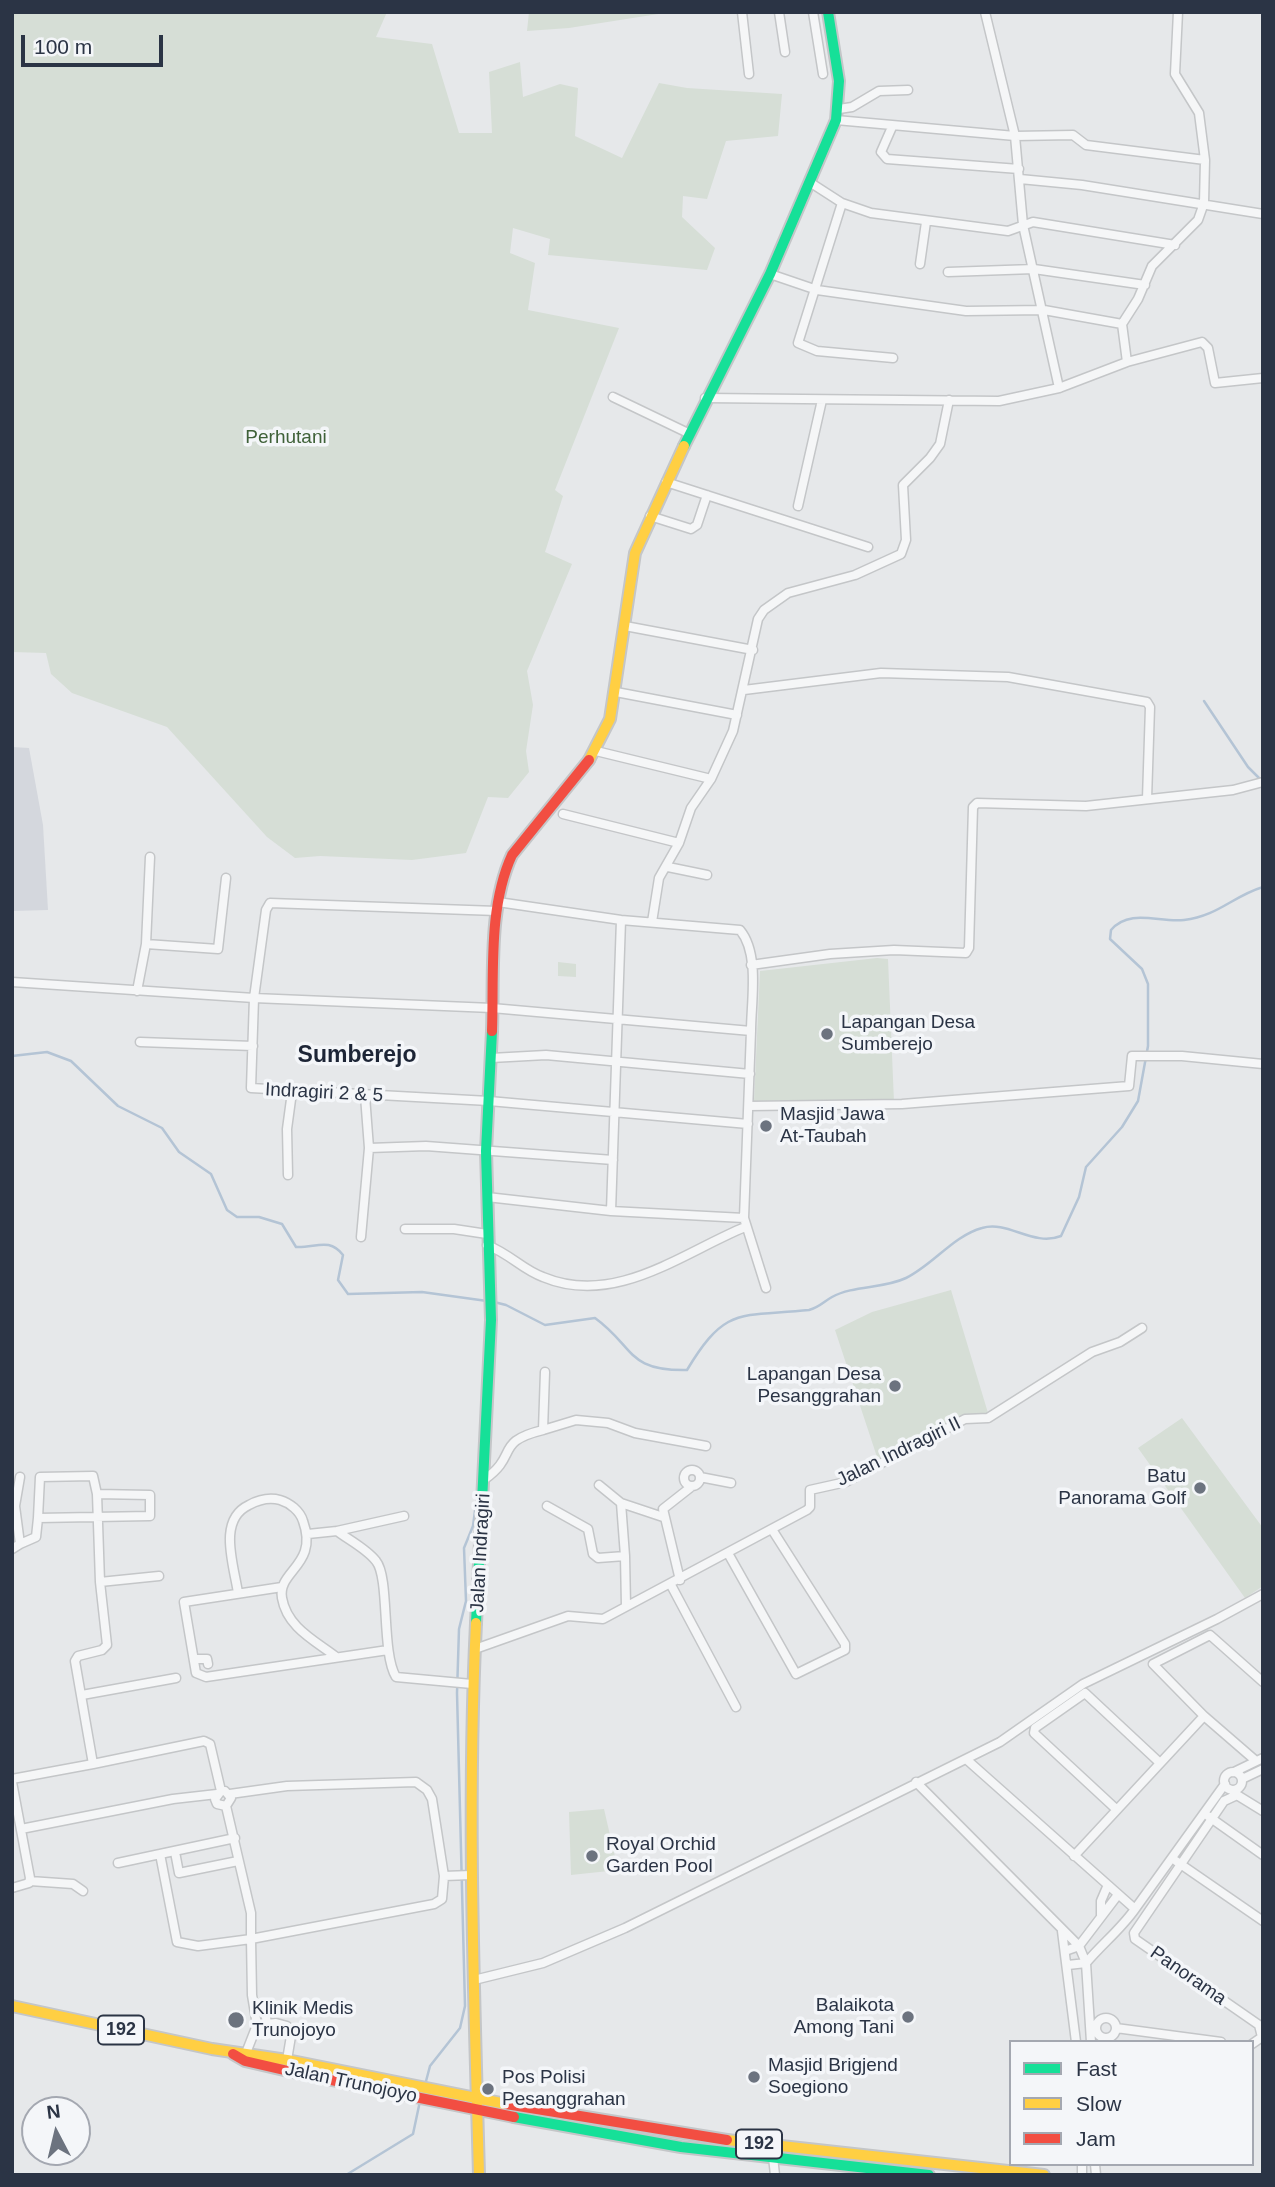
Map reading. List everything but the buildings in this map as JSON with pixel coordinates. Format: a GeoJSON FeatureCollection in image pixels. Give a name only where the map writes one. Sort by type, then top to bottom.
{"type":"FeatureCollection","features":[{"type":"Feature","properties":{"kind":"street"},"geometry":{"type":"LineString","coordinates":[[741,12],[749,74]]}},
{"type":"Feature","properties":{"kind":"street"},"geometry":{"type":"LineString","coordinates":[[779,12],[785,52]]}},
{"type":"Feature","properties":{"kind":"street"},"geometry":{"type":"LineString","coordinates":[[813,12],[823,74]]}},
{"type":"Feature","properties":{"kind":"street"},"geometry":{"type":"LineString","coordinates":[[828,12],[837,61],[838,115]]}},
{"type":"Feature","properties":{"kind":"street"},"geometry":{"type":"LineString","coordinates":[[985,12],[1015,136],[1023,225],[1044,310],[1059,388]]}},
{"type":"Feature","properties":{"kind":"street"},"geometry":{"type":"LineString","coordinates":[[1127,362],[1122,324],[1145,285],[1152,267],[1198,220],[1204,203],[1205,160],[1199,113],[1175,74],[1178,12]]}},
{"type":"Feature","properties":{"kind":"street"},"geometry":{"type":"LineString","coordinates":[[838,115],[875,92],[908,90]]}},
{"type":"Feature","properties":{"kind":"street"},"geometry":{"type":"LineString","coordinates":[[838,115],[892,127],[1015,136],[1073,135],[1086,145],[1205,160]]}},
{"type":"Feature","properties":{"kind":"street","name":"Jalan Indragiri"},"geometry":{"type":"LineString","coordinates":[[479,2175],[475,2104],[474,1980],[468,1875],[468,1683],[475,1649],[491,1320],[486,1151],[497,907],[505,870],[512,856],[553,809],[596,751],[610,719],[616,692],[632,565],[650,516],[705,398],[770,274],[838,115]]}},
{"type":"Feature","properties":{"kind":"street"},"geometry":{"type":"LineString","coordinates":[[892,127],[881,152],[887,159],[1019,174],[1263,214]]}},
{"type":"Feature","properties":{"kind":"street"},"geometry":{"type":"LineString","coordinates":[[811,183],[842,202],[871,213],[1008,231],[1032,222],[1175,245]]}},
{"type":"Feature","properties":{"kind":"street"},"geometry":{"type":"LineString","coordinates":[[842,202],[817,290],[798,343],[817,351],[893,358]]}},
{"type":"Feature","properties":{"kind":"street"},"geometry":{"type":"LineString","coordinates":[[919,264],[926,222]]}},
{"type":"Feature","properties":{"kind":"street"},"geometry":{"type":"LineString","coordinates":[[948,272],[1034,268],[1145,285]]}},
{"type":"Feature","properties":{"kind":"street"},"geometry":{"type":"LineString","coordinates":[[770,274],[817,290],[966,311],[1044,310],[1122,324]]}},
{"type":"Feature","properties":{"kind":"street"},"geometry":{"type":"LineString","coordinates":[[705,398],[999,401],[1059,388],[1127,362],[1202,342],[1208,348],[1214,383],[1263,378]]}},
{"type":"Feature","properties":{"kind":"street"},"geometry":{"type":"LineString","coordinates":[[613,397],[688,433]]}},
{"type":"Feature","properties":{"kind":"street"},"geometry":{"type":"LineString","coordinates":[[798,506],[822,400]]}},
{"type":"Feature","properties":{"kind":"street"},"geometry":{"type":"LineString","coordinates":[[652,922],[659,878],[668,867],[679,843],[691,808],[711,779],[737,715],[758,618],[775,600],[788,593],[855,575],[901,554],[906,540],[903,485],[940,444],[948,400]]}},
{"type":"Feature","properties":{"kind":"street"},"geometry":{"type":"LineString","coordinates":[[666,482],[868,547]]}},
{"type":"Feature","properties":{"kind":"street"},"geometry":{"type":"LineString","coordinates":[[650,516],[691,529],[697,525],[707,495]]}},
{"type":"Feature","properties":{"kind":"street"},"geometry":{"type":"LineString","coordinates":[[625,626],[753,650]]}},
{"type":"Feature","properties":{"kind":"street"},"geometry":{"type":"LineString","coordinates":[[744,690],[888,673],[1008,677],[1147,702],[1150,707],[1147,799]]}},
{"type":"Feature","properties":{"kind":"street"},"geometry":{"type":"LineString","coordinates":[[616,692],[737,715]]}},
{"type":"Feature","properties":{"kind":"street"},"geometry":{"type":"LineString","coordinates":[[596,751],[711,779]]}},
{"type":"Feature","properties":{"kind":"street"},"geometry":{"type":"LineString","coordinates":[[766,1289],[745,1222],[751,965],[830,954],[894,950],[962,955],[969,948],[974,804],[1077,806],[1233,790],[1262,782]]}},
{"type":"Feature","properties":{"kind":"street"},"geometry":{"type":"LineString","coordinates":[[563,814],[679,843]]}},
{"type":"Feature","properties":{"kind":"street"},"geometry":{"type":"LineString","coordinates":[[138,991],[146,944],[150,857]]}},
{"type":"Feature","properties":{"kind":"street"},"geometry":{"type":"LineString","coordinates":[[668,867],[706,875]]}},
{"type":"Feature","properties":{"kind":"street"},"geometry":{"type":"LineString","coordinates":[[146,944],[218,949],[226,878]]}},
{"type":"Feature","properties":{"kind":"street","name":"Indragiri 2 & 5"},"geometry":{"type":"LineString","coordinates":[[748,1124],[489,1101],[251,1088],[254,998],[266,910],[275,901],[497,907],[740,930],[745,936],[751,965]]}},
{"type":"Feature","properties":{"kind":"street"},"geometry":{"type":"LineString","coordinates":[[611,1211],[621,920]]}},
{"type":"Feature","properties":{"kind":"street"},"geometry":{"type":"LineString","coordinates":[[12,982],[254,998],[492,1008],[751,1031]]}},
{"type":"Feature","properties":{"kind":"street"},"geometry":{"type":"LineString","coordinates":[[140,1042],[253,1045]]}},
{"type":"Feature","properties":{"kind":"street"},"geometry":{"type":"LineString","coordinates":[[491,1058],[546,1055],[750,1074]]}},
{"type":"Feature","properties":{"kind":"street"},"geometry":{"type":"LineString","coordinates":[[749,1106],[902,1104],[1129,1086],[1131,1058],[1137,1056],[1263,1065]]}},
{"type":"Feature","properties":{"kind":"street"},"geometry":{"type":"LineString","coordinates":[[288,1175],[287,1129],[292,1092]]}},
{"type":"Feature","properties":{"kind":"street"},"geometry":{"type":"LineString","coordinates":[[361,1237],[369,1148],[365,1096]]}},
{"type":"Feature","properties":{"kind":"street"},"geometry":{"type":"LineString","coordinates":[[369,1148],[426,1146],[613,1160]]}},
{"type":"Feature","properties":{"kind":"street"},"geometry":{"type":"LineString","coordinates":[[487,1197],[745,1222]]}},
{"type":"Feature","properties":{"kind":"street"},"geometry":{"type":"LineString","coordinates":[[405,1229],[454,1229],[487,1239],[542,1278],[607,1286],[657,1270],[745,1222]]}},
{"type":"Feature","properties":{"kind":"street","name":"Jalan Indragiri II"},"geometry":{"type":"LineString","coordinates":[[475,1649],[561,1617],[573,1615],[600,1620],[729,1555],[809,1509],[810,1490],[846,1482],[965,1419],[988,1418],[1092,1353],[1120,1342],[1142,1328]]}},
{"type":"Feature","properties":{"kind":"street"},"geometry":{"type":"LineString","coordinates":[[542,1430],[545,1372]]}},
{"type":"Feature","properties":{"kind":"street"},"geometry":{"type":"LineString","coordinates":[[485,1479],[501,1468],[510,1443],[522,1435],[576,1420],[608,1423],[635,1433],[706,1446]]}},
{"type":"Feature","properties":{"kind":"street"},"geometry":{"type":"LineString","coordinates":[[691,1487],[685,1483],[686,1473],[696,1471],[700,1477],[731,1483]]}},
{"type":"Feature","properties":{"kind":"street"},"geometry":{"type":"LineString","coordinates":[[20,1477],[14,1506],[16,1546],[36,1536],[41,1476],[94,1477],[100,1582],[107,1645],[102,1650],[76,1658],[93,1764]]}},
{"type":"Feature","properties":{"kind":"street"},"geometry":{"type":"LineString","coordinates":[[700,1477],[698,1484],[665,1504],[663,1517],[676,1583],[736,1707]]}},
{"type":"Feature","properties":{"kind":"street"},"geometry":{"type":"LineString","coordinates":[[599,1485],[621,1503],[663,1517]]}},
{"type":"Feature","properties":{"kind":"street"},"geometry":{"type":"LineString","coordinates":[[38,1518],[149,1517],[152,1514],[150,1495],[97,1494]]}},
{"type":"Feature","properties":{"kind":"street"},"geometry":{"type":"LineString","coordinates":[[239,1593],[230,1532],[234,1516],[260,1499],[282,1500],[302,1515],[308,1534],[305,1555],[282,1587],[282,1600],[291,1622],[335,1656]]}},
{"type":"Feature","properties":{"kind":"street"},"geometry":{"type":"LineString","coordinates":[[621,1503],[626,1606]]}},
{"type":"Feature","properties":{"kind":"street"},"geometry":{"type":"LineString","coordinates":[[547,1506],[588,1529],[595,1556],[625,1556]]}},
{"type":"Feature","properties":{"kind":"street"},"geometry":{"type":"LineString","coordinates":[[308,1534],[337,1531],[404,1516]]}},
{"type":"Feature","properties":{"kind":"street"},"geometry":{"type":"LineString","coordinates":[[337,1531],[378,1565],[388,1650],[396,1677],[468,1683]]}},
{"type":"Feature","properties":{"kind":"street"},"geometry":{"type":"LineString","coordinates":[[729,1555],[796,1674],[845,1650],[845,1644],[773,1531]]}},
{"type":"Feature","properties":{"kind":"street"},"geometry":{"type":"LineString","coordinates":[[100,1582],[159,1576]]}},
{"type":"Feature","properties":{"kind":"street"},"geometry":{"type":"LineString","coordinates":[[282,1587],[184,1602],[196,1673],[206,1677],[388,1650]]}},
{"type":"Feature","properties":{"kind":"street"},"geometry":{"type":"LineString","coordinates":[[474,1980],[543,1963],[625,1928],[1000,1742],[1083,1684],[1263,1594]]}},
{"type":"Feature","properties":{"kind":"street"},"geometry":{"type":"LineString","coordinates":[[1068,1965],[1086,1963],[1111,1933],[1122,1928],[1225,1784],[1225,1778],[1259,1760],[1204,1716],[1154,1663],[1210,1635],[1263,1682]]}},
{"type":"Feature","properties":{"kind":"street"},"geometry":{"type":"LineString","coordinates":[[194,1659],[207,1659],[208,1664]]}},
{"type":"Feature","properties":{"kind":"street"},"geometry":{"type":"LineString","coordinates":[[82,1695],[176,1678]]}},
{"type":"Feature","properties":{"kind":"street"},"geometry":{"type":"LineString","coordinates":[[1116,1809],[1034,1733],[1035,1728],[1085,1693],[1160,1763]]}},
{"type":"Feature","properties":{"kind":"street"},"geometry":{"type":"LineString","coordinates":[[1074,1856],[1204,1716]]}},
{"type":"Feature","properties":{"kind":"street"},"geometry":{"type":"LineString","coordinates":[[30,1881],[12,1780],[204,1741],[210,1744],[222,1793],[217,1804],[226,1806]]}},
{"type":"Feature","properties":{"kind":"street"},"geometry":{"type":"LineString","coordinates":[[966,1759],[1117,1896],[1135,1909]]}},
{"type":"Feature","properties":{"kind":"street"},"geometry":{"type":"LineString","coordinates":[[1238,1792],[1242,1779],[1263,1769]]}},
{"type":"Feature","properties":{"kind":"street"},"geometry":{"type":"LineString","coordinates":[[1234,1773],[1242,1779]]}},
{"type":"Feature","properties":{"kind":"street"},"geometry":{"type":"LineString","coordinates":[[916,1782],[1079,1946],[1086,1963],[1095,2021],[1094,2037]]}},
{"type":"Feature","properties":{"kind":"street"},"geometry":{"type":"LineString","coordinates":[[21,1829],[173,1799],[222,1793],[287,1786],[421,1784],[432,1799],[445,1877],[442,1899],[434,1904],[197,1947],[177,1942],[160,1854]]}},
{"type":"Feature","properties":{"kind":"street"},"geometry":{"type":"LineString","coordinates":[[1225,1784],[1263,1811]]}},
{"type":"Feature","properties":{"kind":"street","name":"Panorama"},"geometry":{"type":"LineString","coordinates":[[1238,1792],[1222,1802],[1137,1924],[1135,1939],[1259,2025],[1263,2038]]}},
{"type":"Feature","properties":{"kind":"street"},"geometry":{"type":"LineString","coordinates":[[222,1793],[231,1798],[226,1806],[251,1913],[252,1996],[257,2025],[246,2053]]}},
{"type":"Feature","properties":{"kind":"street"},"geometry":{"type":"LineString","coordinates":[[1203,1813],[1263,1855]]}},
{"type":"Feature","properties":{"kind":"street"},"geometry":{"type":"LineString","coordinates":[[118,1863],[234,1838]]}},
{"type":"Feature","properties":{"kind":"street"},"geometry":{"type":"LineString","coordinates":[[175,1852],[179,1873],[239,1861]]}},
{"type":"Feature","properties":{"kind":"street"},"geometry":{"type":"LineString","coordinates":[[1171,1857],[1263,1921]]}},
{"type":"Feature","properties":{"kind":"street"},"geometry":{"type":"LineString","coordinates":[[445,1877],[468,1875]]}},
{"type":"Feature","properties":{"kind":"street"},"geometry":{"type":"LineString","coordinates":[[12,1888],[30,1881],[73,1884],[83,1891]]}},
{"type":"Feature","properties":{"kind":"street"},"geometry":{"type":"LineString","coordinates":[[1101,1915],[1107,1887]]}},
{"type":"Feature","properties":{"kind":"street"},"geometry":{"type":"LineString","coordinates":[[1065,1951],[1079,1946],[1117,1896]]}},
{"type":"Feature","properties":{"kind":"street"},"geometry":{"type":"LineString","coordinates":[[1122,1928],[1135,1939]]}},
{"type":"Feature","properties":{"kind":"street"},"geometry":{"type":"LineString","coordinates":[[1062,1931],[1076,2039],[1110,2037],[1116,2028]]}},
{"type":"Feature","properties":{"kind":"street","name":"Jalan Trunojoyo"},"geometry":{"type":"LineString","coordinates":[[12,2006],[229,2052],[287,2060],[418,2092]]}},
{"type":"Feature","properties":{"kind":"street"},"geometry":{"type":"LineString","coordinates":[[265,2011],[267,2024]]}},
{"type":"Feature","properties":{"kind":"street"},"geometry":{"type":"LineString","coordinates":[[1075,2022],[1111,2019],[1116,2028]]}},
{"type":"Feature","properties":{"kind":"street"},"geometry":{"type":"LineString","coordinates":[[257,2025],[282,2024],[289,2031],[287,2060]]}},
{"type":"Feature","properties":{"kind":"street"},"geometry":{"type":"LineString","coordinates":[[1116,2028],[1206,2040]]}},
{"type":"Feature","properties":{"kind":"street","name":"Jalan Trunojoyo"},"geometry":{"type":"LineString","coordinates":[[229,2052],[245,2061],[475,2104]]}},
{"type":"Feature","properties":{"kind":"street","name":"192"},"geometry":{"type":"LineString","coordinates":[[475,2104],[681,2147],[895,2166]]}},
{"type":"Feature","properties":{"kind":"street","name":"192"},"geometry":{"type":"LineString","coordinates":[[475,2104],[933,2171],[1044,2175]]}},
{"type":"Feature","properties":{"kind":"street"},"geometry":{"type":"LineString","coordinates":[[773,2157],[775,2175]]}},
{"type":"Feature","properties":{"kind":"shaded area"},"geometry":{"type":"Polygon","coordinates":[[[12,747],[29,748],[43,825],[48,910],[12,911],[12,747]]]}},
{"type":"Feature","properties":{"kind":"green space","name":"Perhutani"},"geometry":{"type":"Polygon","coordinates":[[[12,12],[387,12],[376,37],[432,44],[459,133],[492,133],[489,72],[520,62],[523,97],[560,84],[578,88],[575,136],[622,158],[659,83],[687,88],[782,94],[778,136],[726,141],[707,199],[683,196],[682,217],[715,248],[707,270],[548,255],[550,239],[513,228],[510,253],[535,263],[528,310],[619,328],[555,490],[563,496],[545,552],[572,564],[527,671],[533,705],[526,751],[529,772],[508,798],[488,797],[466,853],[412,860],[320,856],[295,858],[267,837],[167,727],[72,693],[51,674],[46,653],[12,652],[12,12]]]}},
{"type":"Feature","properties":{"kind":"green space"},"geometry":{"type":"Polygon","coordinates":[[[529,12],[671,12],[569,28],[527,31],[529,12]]]}},
{"type":"Feature","properties":{"kind":"green space","name":"Lapangan Desa Sumberejo"},"geometry":{"type":"Polygon","coordinates":[[[888,959],[894,1102],[754,1101],[760,971],[888,959]]]}},
{"type":"Feature","properties":{"kind":"green space"},"geometry":{"type":"Polygon","coordinates":[[[558,962],[576,964],[576,977],[558,976],[558,962]]]}},
{"type":"Feature","properties":{"kind":"green space"},"geometry":{"type":"Polygon","coordinates":[[[951,1290],[988,1413],[961,1418],[878,1460],[835,1330],[872,1312],[951,1290]]]}},
{"type":"Feature","properties":{"kind":"green space","name":"Batu Panorama Golf"},"geometry":{"type":"Polygon","coordinates":[[[1182,1418],[1263,1528],[1263,1586],[1245,1598],[1138,1448],[1182,1418]]]}},
{"type":"Feature","properties":{"kind":"green space","name":"Royal Orchid Garden Pool"},"geometry":{"type":"Polygon","coordinates":[[[604,1809],[618,1870],[571,1875],[569,1812],[604,1809]]]}},
{"type":"Feature","properties":{"kind":"waterway"},"geometry":{"type":"LineString","coordinates":[[1204,701],[1248,767],[1261,780]]}},
{"type":"Feature","properties":{"kind":"waterway"},"geometry":{"type":"LineString","coordinates":[[494,1302],[506,1305],[545,1325],[595,1318],[642,1362],[667,1369],[687,1370],[713,1334],[737,1318],[809,1310],[841,1293],[906,1278],[962,1237],[982,1228],[1001,1227],[1041,1238],[1061,1236],[1079,1197],[1086,1167],[1122,1127],[1138,1101],[1148,1046],[1148,984],[1142,969],[1110,939],[1111,930],[1119,923],[1136,918],[1196,918],[1263,887]]}},
{"type":"Feature","properties":{"kind":"waterway"},"geometry":{"type":"LineString","coordinates":[[12,1056],[47,1052],[71,1061],[118,1106],[162,1128],[179,1152],[211,1174],[227,1210],[237,1217],[259,1217],[282,1224],[296,1247],[333,1246],[343,1255],[338,1280],[348,1294],[422,1292],[487,1301]]}},
{"type":"Feature","properties":{"kind":"waterway"},"geometry":{"type":"LineString","coordinates":[[425,2085],[430,2066],[460,2028],[465,2006],[457,1693],[459,1629],[466,1601],[464,1548],[473,1526],[478,1488]]}},
{"type":"Feature","properties":{"kind":"waterway"},"geometry":{"type":"LineString","coordinates":[[346,2175],[413,2134],[420,2101]]}},
{"type":"Feature","properties":{"kind":"traffic: fast"},"geometry":{"type":"LineString","coordinates":[[684,446],[770,274],[836,120],[839,81],[828,12]]}},
{"type":"Feature","properties":{"kind":"traffic: fast"},"geometry":{"type":"LineString","coordinates":[[476,1623],[491,1320],[486,1151],[492,1031]]}},
{"type":"Feature","properties":{"kind":"traffic: fast"},"geometry":{"type":"LineString","coordinates":[[514,2117],[681,2147],[929,2175]]}},
{"type":"Feature","properties":{"kind":"traffic: slow"},"geometry":{"type":"LineString","coordinates":[[589,760],[610,719],[635,553],[684,446]]}},
{"type":"Feature","properties":{"kind":"traffic: slow"},"geometry":{"type":"LineString","coordinates":[[476,1623],[472,1830],[479,2175]]}},
{"type":"Feature","properties":{"kind":"traffic: slow"},"geometry":{"type":"LineString","coordinates":[[12,2006],[212,2049],[287,2060],[506,2104]]}},
{"type":"Feature","properties":{"kind":"traffic: slow"},"geometry":{"type":"LineString","coordinates":[[727,2140],[1044,2175]]}},
{"type":"Feature","properties":{"kind":"traffic: jam"},"geometry":{"type":"LineString","coordinates":[[492,1031],[494,941],[504,875],[512,855],[589,760]]}},
{"type":"Feature","properties":{"kind":"traffic: jam"},"geometry":{"type":"LineString","coordinates":[[233,2054],[245,2061],[297,2073],[514,2117]]}},
{"type":"Feature","properties":{"kind":"traffic: jam"},"geometry":{"type":"LineString","coordinates":[[506,2104],[727,2140]]}},
{"type":"Feature","properties":{"kind":"place","name":"Lapangan Desa Sumberejo"},"geometry":{"type":"Point","coordinates":[827,1034]}},
{"type":"Feature","properties":{"kind":"place","name":"Masjid Jawa At-Taubah"},"geometry":{"type":"Point","coordinates":[766,1126]}},
{"type":"Feature","properties":{"kind":"place","name":"Lapangan Desa Pesanggrahan"},"geometry":{"type":"Point","coordinates":[895,1386]}},
{"type":"Feature","properties":{"kind":"place","name":"Batu Panorama Golf"},"geometry":{"type":"Point","coordinates":[1200,1488]}},
{"type":"Feature","properties":{"kind":"place","name":"Royal Orchid Garden Pool"},"geometry":{"type":"Point","coordinates":[592,1856]}},
{"type":"Feature","properties":{"kind":"place","name":"Balaikota Among Tani"},"geometry":{"type":"Point","coordinates":[908,2017]}},
{"type":"Feature","properties":{"kind":"place","name":"Klinik Medis Trunojoyo"},"geometry":{"type":"Point","coordinates":[236,2020]}},
{"type":"Feature","properties":{"kind":"place","name":"Masjid Brigjend Soegiono"},"geometry":{"type":"Point","coordinates":[754,2077]}},
{"type":"Feature","properties":{"kind":"place","name":"Pos Polisi Pesanggrahan"},"geometry":{"type":"Point","coordinates":[488,2089]}},
{"type":"Feature","properties":{"kind":"district","name":"Sumberejo"},"geometry":{"type":"Point","coordinates":[357,1056]}}]}
